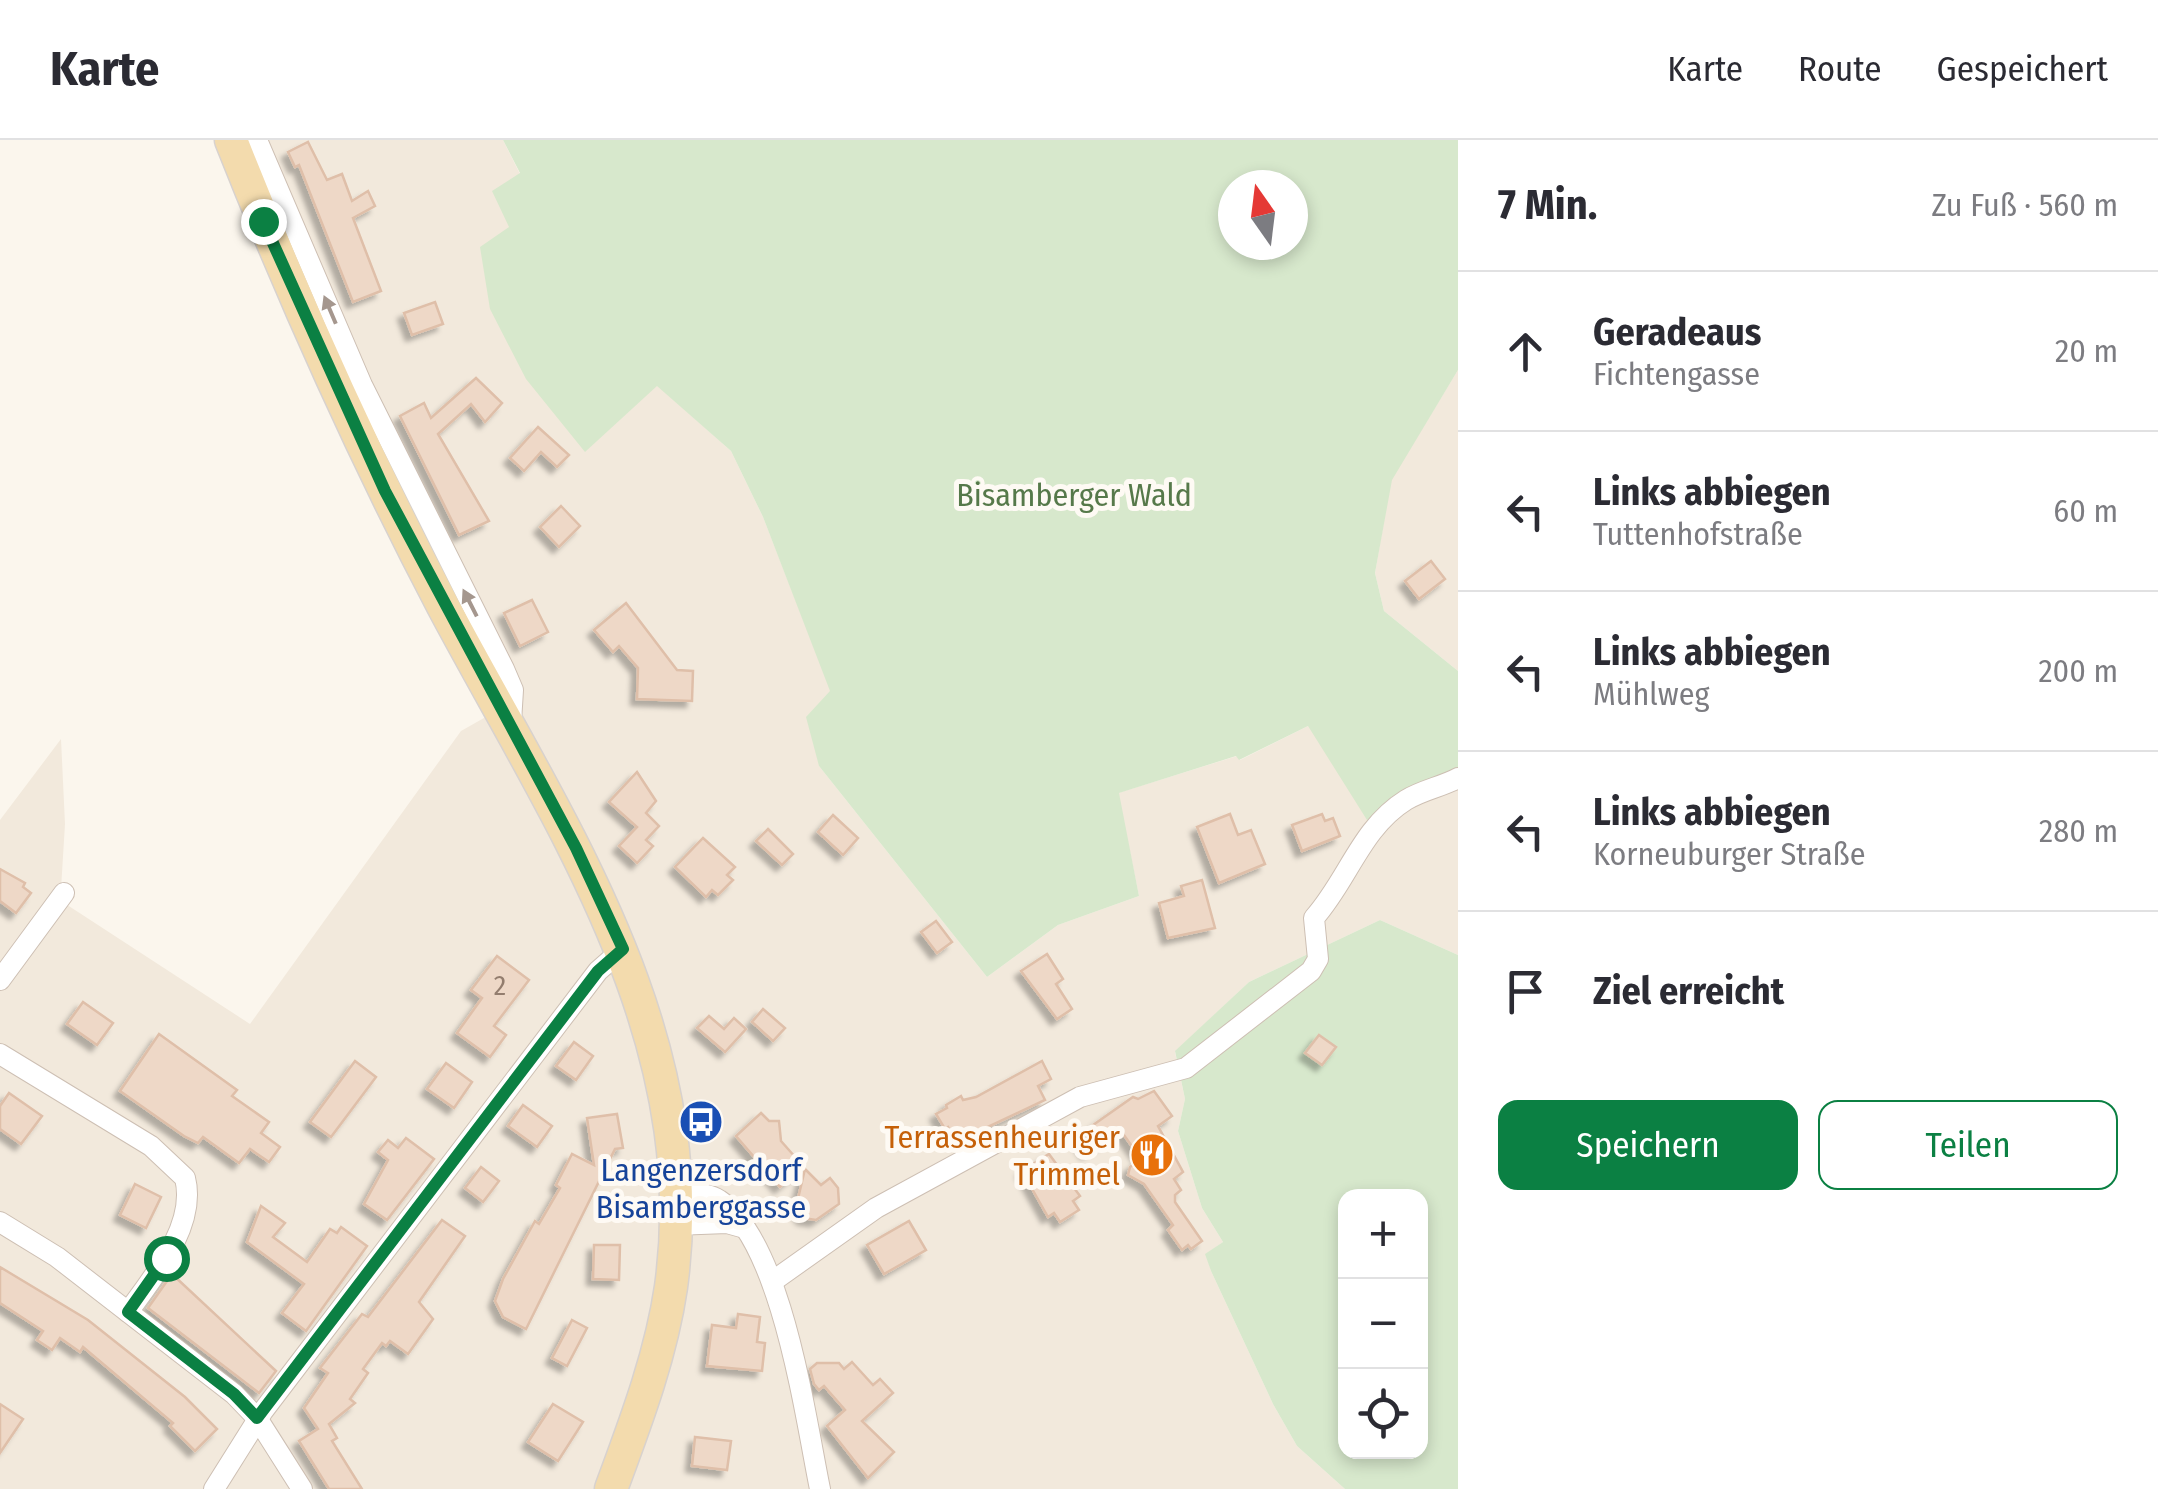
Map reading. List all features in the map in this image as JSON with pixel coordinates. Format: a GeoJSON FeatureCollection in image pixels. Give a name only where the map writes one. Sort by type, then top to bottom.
{"type":"FeatureCollection","features":[{"type":"Feature","properties":{"kind":"main road"},"geometry":{"type":"LineString","coordinates":[[230,140],[361,441],[576,848],[623,949],[660,1077],[674,1192],[666,1315],[611,1489]]}},
{"type":"Feature","properties":{"kind":"street"},"geometry":{"type":"LineString","coordinates":[[257,140],[362,386],[504,668],[512,690],[510,729]]}},
{"type":"Feature","properties":{"kind":"street"},"geometry":{"type":"LineString","coordinates":[[773,1281],[876,1208],[1080,1098],[1186,1068],[1312,971],[1318,958],[1314,918],[1336,894],[1374,827],[1406,800],[1458,778]]}},
{"type":"Feature","properties":{"kind":"street"},"geometry":{"type":"LineString","coordinates":[[0,980],[64,893]]}},
{"type":"Feature","properties":{"kind":"street"},"geometry":{"type":"LineString","coordinates":[[214,1489],[257,1418],[598,971],[623,949]]}},
{"type":"Feature","properties":{"kind":"street"},"geometry":{"type":"LineString","coordinates":[[0,1054],[152,1146],[185,1178],[186,1207],[174,1240],[128,1312]]}},
{"type":"Feature","properties":{"kind":"street"},"geometry":{"type":"LineString","coordinates":[[674,1192],[718,1200],[745,1228],[773,1281],[820,1489]]}},
{"type":"Feature","properties":{"kind":"street"},"geometry":{"type":"LineString","coordinates":[[0,1222],[57,1257],[234,1394],[257,1418],[302,1489]]}},
{"type":"Feature","properties":{"kind":"street"},"geometry":{"type":"LineString","coordinates":[[674,1226],[727,1223],[745,1228]]}},
{"type":"Feature","properties":{"kind":"shaded area"},"geometry":{"type":"Polygon","coordinates":[[[253,140],[503,140],[520,174],[657,385],[731,451],[763,517],[831,691],[819,766],[987,977],[1058,925],[1139,896],[1118,793],[1237,756],[1240,760],[1308,726],[1458,776],[1458,955],[1380,920],[1249,982],[1175,1052],[1185,1099],[1178,1131],[1202,1208],[1223,1242],[1206,1254],[1211,1271],[1273,1404],[1297,1446],[1345,1489],[0,1489],[0,820],[61,739],[65,824],[61,889],[55,897],[250,1024],[461,731],[514,701],[253,140]]]}},
{"type":"Feature","properties":{"kind":"shaded area"},"geometry":{"type":"Polygon","coordinates":[[[1458,370],[1458,671],[1384,611],[1375,573],[1391,480],[1458,370]]]}},
{"type":"Feature","properties":{"kind":"green space","name":"Bisamberger Wald"},"geometry":{"type":"Polygon","coordinates":[[[503,140],[1458,140],[1458,370],[1392,480],[1375,573],[1384,611],[1458,671],[1458,776],[1367,820],[1308,726],[1239,760],[1236,756],[1119,793],[1139,896],[1058,925],[987,977],[819,766],[806,717],[830,691],[763,517],[731,451],[657,386],[585,452],[526,379],[490,309],[480,247],[509,227],[492,191],[520,173],[503,140]]]}},
{"type":"Feature","properties":{"kind":"green space"},"geometry":{"type":"Polygon","coordinates":[[[1380,920],[1458,955],[1458,1489],[1345,1489],[1297,1446],[1273,1404],[1205,1254],[1223,1242],[1202,1208],[1178,1131],[1185,1099],[1175,1051],[1249,982],[1380,920]]]}},
{"type":"Feature","properties":{"kind":"building"},"geometry":{"type":"Polygon","coordinates":[[[308,142],[327,180],[342,174],[352,201],[368,191],[375,206],[353,218],[381,291],[353,302],[299,165],[295,167],[288,152],[308,142]]]}},
{"type":"Feature","properties":{"kind":"building"},"geometry":{"type":"Polygon","coordinates":[[[435,302],[443,324],[412,335],[404,313],[435,302]]]}},
{"type":"Feature","properties":{"kind":"building"},"geometry":{"type":"Polygon","coordinates":[[[476,378],[502,403],[485,422],[471,404],[438,434],[489,521],[459,535],[400,416],[424,403],[431,418],[476,378]]]}},
{"type":"Feature","properties":{"kind":"building"},"geometry":{"type":"Polygon","coordinates":[[[538,427],[569,455],[557,467],[541,452],[524,471],[510,458],[538,427]]]}},
{"type":"Feature","properties":{"kind":"building"},"geometry":{"type":"Polygon","coordinates":[[[561,506],[580,526],[559,547],[540,527],[561,506]]]}},
{"type":"Feature","properties":{"kind":"building"},"geometry":{"type":"Polygon","coordinates":[[[1431,561],[1445,579],[1419,599],[1405,581],[1431,561]]]}},
{"type":"Feature","properties":{"kind":"building"},"geometry":{"type":"Polygon","coordinates":[[[532,600],[548,632],[520,646],[504,613],[532,600]]]}},
{"type":"Feature","properties":{"kind":"building"},"geometry":{"type":"Polygon","coordinates":[[[626,603],[677,670],[693,671],[692,701],[637,699],[638,668],[619,646],[613,652],[594,630],[626,603]]]}},
{"type":"Feature","properties":{"kind":"building"},"geometry":{"type":"Polygon","coordinates":[[[637,772],[656,801],[646,813],[659,826],[646,840],[653,846],[637,863],[619,846],[637,827],[609,802],[637,772]]]}},
{"type":"Feature","properties":{"kind":"building"},"geometry":{"type":"Polygon","coordinates":[[[1230,814],[1238,835],[1251,830],[1265,864],[1219,883],[1197,827],[1230,814]]]}},
{"type":"Feature","properties":{"kind":"building"},"geometry":{"type":"Polygon","coordinates":[[[1322,814],[1325,821],[1333,818],[1340,836],[1302,851],[1292,825],[1322,814]]]}},
{"type":"Feature","properties":{"kind":"building"},"geometry":{"type":"Polygon","coordinates":[[[833,815],[858,838],[843,855],[818,832],[833,815]]]}},
{"type":"Feature","properties":{"kind":"building"},"geometry":{"type":"Polygon","coordinates":[[[768,829],[793,854],[782,865],[756,841],[768,829]]]}},
{"type":"Feature","properties":{"kind":"building"},"geometry":{"type":"Polygon","coordinates":[[[703,838],[735,867],[727,875],[733,880],[718,895],[712,890],[706,897],[675,867],[703,838]]]}},
{"type":"Feature","properties":{"kind":"building"},"geometry":{"type":"Polygon","coordinates":[[[0,869],[25,883],[23,887],[31,893],[16,913],[0,901],[0,869]]]}},
{"type":"Feature","properties":{"kind":"building"},"geometry":{"type":"Polygon","coordinates":[[[1202,880],[1215,928],[1168,938],[1159,903],[1184,896],[1181,886],[1202,880]]]}},
{"type":"Feature","properties":{"kind":"building"},"geometry":{"type":"Polygon","coordinates":[[[936,921],[952,942],[937,953],[921,932],[936,921]]]}},
{"type":"Feature","properties":{"kind":"building"},"geometry":{"type":"Polygon","coordinates":[[[1047,954],[1063,979],[1056,984],[1072,1009],[1057,1019],[1021,971],[1047,954]]]}},
{"type":"Feature","properties":{"kind":"building"},"geometry":{"type":"Polygon","coordinates":[[[497,956],[529,980],[494,1026],[506,1035],[490,1057],[457,1033],[482,998],[471,990],[497,956]]]}},
{"type":"Feature","properties":{"kind":"building"},"geometry":{"type":"Polygon","coordinates":[[[83,1002],[113,1023],[97,1045],[67,1024],[83,1002]]]}},
{"type":"Feature","properties":{"kind":"building"},"geometry":{"type":"Polygon","coordinates":[[[763,1009],[785,1028],[773,1041],[752,1022],[763,1009]]]}},
{"type":"Feature","properties":{"kind":"building"},"geometry":{"type":"Polygon","coordinates":[[[709,1016],[724,1029],[734,1018],[746,1029],[725,1052],[697,1028],[709,1016]]]}},
{"type":"Feature","properties":{"kind":"building"},"geometry":{"type":"Polygon","coordinates":[[[159,1034],[237,1090],[232,1096],[269,1122],[261,1133],[280,1147],[269,1162],[250,1149],[239,1163],[203,1137],[198,1143],[184,1136],[120,1091],[159,1034]]]}},
{"type":"Feature","properties":{"kind":"building"},"geometry":{"type":"Polygon","coordinates":[[[1319,1035],[1336,1047],[1322,1065],[1305,1053],[1319,1035]]]}},
{"type":"Feature","properties":{"kind":"building"},"geometry":{"type":"Polygon","coordinates":[[[574,1042],[593,1056],[576,1080],[556,1066],[574,1042]]]}},
{"type":"Feature","properties":{"kind":"building"},"geometry":{"type":"Polygon","coordinates":[[[355,1061],[376,1077],[331,1137],[310,1122],[355,1061]]]}},
{"type":"Feature","properties":{"kind":"building"},"geometry":{"type":"Polygon","coordinates":[[[1042,1061],[1051,1079],[1038,1086],[1045,1100],[956,1142],[936,1114],[961,1096],[963,1100],[976,1097],[1042,1061]]]}},
{"type":"Feature","properties":{"kind":"building"},"geometry":{"type":"Polygon","coordinates":[[[446,1063],[472,1082],[454,1108],[427,1089],[446,1063]]]}},
{"type":"Feature","properties":{"kind":"building"},"geometry":{"type":"Polygon","coordinates":[[[1154,1091],[1172,1116],[1158,1126],[1183,1172],[1174,1179],[1181,1190],[1175,1195],[1175,1202],[1202,1241],[1191,1249],[1188,1245],[1182,1250],[1168,1230],[1173,1225],[1144,1184],[1128,1175],[1130,1167],[1141,1159],[1121,1131],[1087,1153],[1076,1137],[1133,1097],[1138,1099],[1154,1091]]]}},
{"type":"Feature","properties":{"kind":"building"},"geometry":{"type":"Polygon","coordinates":[[[9,1093],[42,1116],[21,1144],[0,1129],[0,1106],[9,1093]]]}},
{"type":"Feature","properties":{"kind":"building"},"geometry":{"type":"Polygon","coordinates":[[[523,1105],[552,1126],[537,1147],[508,1126],[523,1105]]]}},
{"type":"Feature","properties":{"kind":"building"},"geometry":{"type":"Polygon","coordinates":[[[761,1113],[769,1121],[779,1121],[781,1141],[804,1167],[780,1187],[736,1136],[761,1113]]]}},
{"type":"Feature","properties":{"kind":"building"},"geometry":{"type":"Polygon","coordinates":[[[617,1114],[623,1148],[615,1149],[526,1329],[503,1317],[495,1301],[503,1279],[535,1221],[539,1224],[560,1188],[556,1185],[572,1154],[594,1165],[587,1118],[617,1114]]]}},
{"type":"Feature","properties":{"kind":"building"},"geometry":{"type":"Polygon","coordinates":[[[406,1138],[434,1159],[387,1220],[364,1204],[388,1160],[378,1152],[388,1140],[398,1148],[406,1138]]]}},
{"type":"Feature","properties":{"kind":"building"},"geometry":{"type":"Polygon","coordinates":[[[1049,1154],[1080,1196],[1073,1201],[1079,1210],[1060,1222],[1054,1213],[1048,1217],[1022,1171],[1049,1154]]]}},
{"type":"Feature","properties":{"kind":"building"},"geometry":{"type":"Polygon","coordinates":[[[481,1167],[499,1181],[483,1202],[465,1188],[481,1167]]]}},
{"type":"Feature","properties":{"kind":"building"},"geometry":{"type":"Polygon","coordinates":[[[805,1169],[821,1185],[830,1178],[838,1188],[839,1204],[816,1220],[803,1218],[796,1207],[805,1169]]]}},
{"type":"Feature","properties":{"kind":"building"},"geometry":{"type":"Polygon","coordinates":[[[135,1184],[161,1197],[146,1228],[120,1215],[135,1184]]]}},
{"type":"Feature","properties":{"kind":"building"},"geometry":{"type":"Polygon","coordinates":[[[261,1206],[285,1223],[273,1237],[307,1262],[330,1229],[337,1233],[341,1227],[367,1246],[306,1331],[282,1313],[304,1284],[247,1242],[261,1206]]]}},
{"type":"Feature","properties":{"kind":"building"},"geometry":{"type":"Polygon","coordinates":[[[442,1220],[465,1236],[419,1302],[433,1319],[408,1354],[390,1341],[386,1346],[382,1343],[363,1369],[368,1373],[350,1399],[355,1403],[329,1424],[337,1438],[332,1441],[362,1489],[329,1489],[299,1441],[318,1429],[304,1408],[328,1373],[320,1368],[362,1314],[368,1317],[442,1220]]]}},
{"type":"Feature","properties":{"kind":"building"},"geometry":{"type":"Polygon","coordinates":[[[909,1221],[926,1250],[884,1274],[867,1245],[909,1221]]]}},
{"type":"Feature","properties":{"kind":"building"},"geometry":{"type":"Polygon","coordinates":[[[594,1245],[620,1245],[619,1280],[593,1279],[594,1245]]]}},
{"type":"Feature","properties":{"kind":"building"},"geometry":{"type":"Polygon","coordinates":[[[0,1267],[88,1320],[185,1397],[217,1429],[195,1451],[170,1426],[173,1423],[83,1347],[80,1352],[60,1338],[52,1350],[37,1340],[43,1331],[0,1303],[0,1267]]]}},
{"type":"Feature","properties":{"kind":"building"},"geometry":{"type":"Polygon","coordinates":[[[172,1274],[276,1371],[259,1393],[148,1308],[172,1274]]]}},
{"type":"Feature","properties":{"kind":"building"},"geometry":{"type":"Polygon","coordinates":[[[738,1314],[760,1317],[757,1342],[765,1343],[762,1371],[707,1366],[712,1325],[736,1328],[738,1314]]]}},
{"type":"Feature","properties":{"kind":"building"},"geometry":{"type":"Polygon","coordinates":[[[572,1320],[587,1328],[567,1366],[552,1358],[572,1320]]]}},
{"type":"Feature","properties":{"kind":"building"},"geometry":{"type":"Polygon","coordinates":[[[852,1362],[873,1385],[880,1379],[893,1393],[862,1421],[894,1452],[868,1478],[827,1426],[845,1410],[824,1386],[819,1390],[810,1369],[817,1363],[839,1363],[844,1369],[852,1362]]]}},
{"type":"Feature","properties":{"kind":"building"},"geometry":{"type":"Polygon","coordinates":[[[0,1404],[23,1419],[0,1453],[0,1404]]]}},
{"type":"Feature","properties":{"kind":"building"},"geometry":{"type":"Polygon","coordinates":[[[553,1404],[583,1422],[558,1461],[528,1442],[553,1404]]]}},
{"type":"Feature","properties":{"kind":"building"},"geometry":{"type":"Polygon","coordinates":[[[695,1437],[731,1441],[727,1470],[692,1466],[695,1437]]]}},
{"type":"Feature","properties":{"kind":"place","name":"Langenzersdorf Bisamberggasse"},"geometry":{"type":"Point","coordinates":[701,1122]}},
{"type":"Feature","properties":{"kind":"place","name":"Terrassenheuriger Trimmel"},"geometry":{"type":"Point","coordinates":[1152,1155]}},
{"type":"Feature","properties":{"kind":"route"},"geometry":{"type":"LineString","coordinates":[[166,1258],[128,1312],[234,1394],[257,1418],[598,971],[623,949],[576,848],[385,491],[263,221]]}}]}
